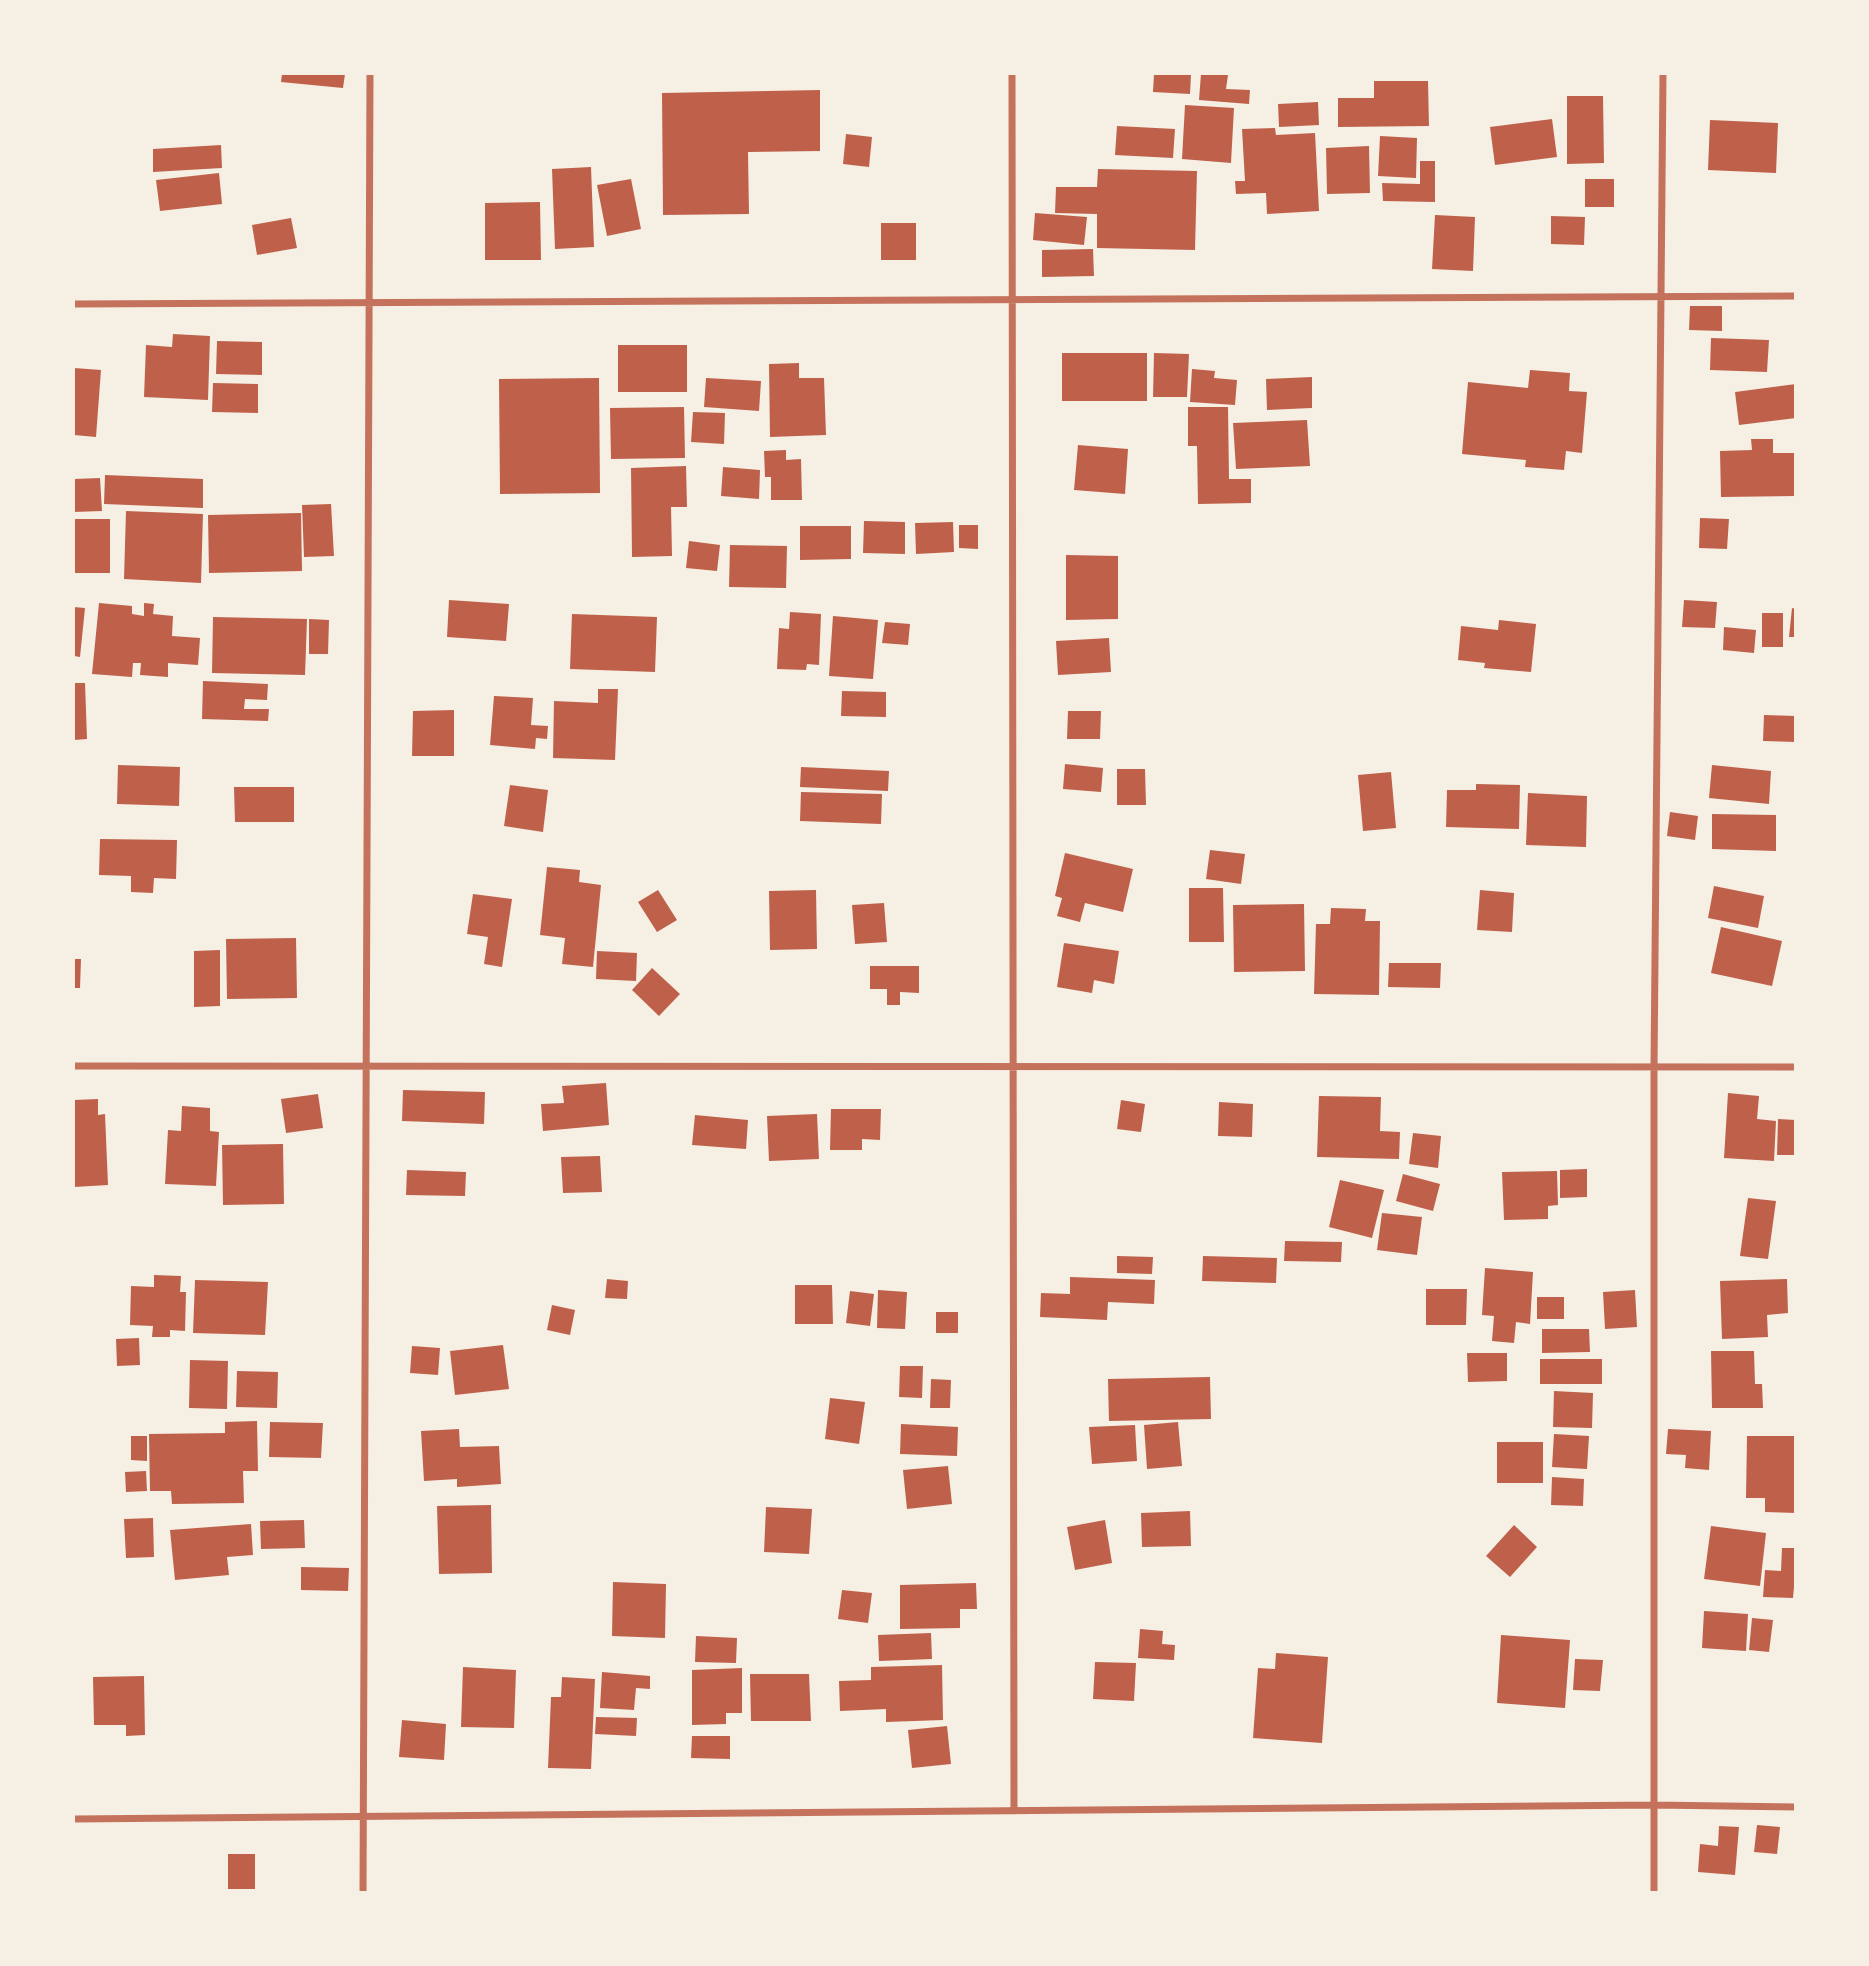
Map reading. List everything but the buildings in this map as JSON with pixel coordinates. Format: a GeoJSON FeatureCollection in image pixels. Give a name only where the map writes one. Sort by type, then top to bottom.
{"type":"FeatureCollection","features":[{"type":"Feature","properties":{"kind":"street"},"geometry":{"type":"LineString","coordinates":[[363,1892],[370,74]]}},
{"type":"Feature","properties":{"kind":"street"},"geometry":{"type":"LineString","coordinates":[[1012,74],[1014,1811]]}},
{"type":"Feature","properties":{"kind":"street"},"geometry":{"type":"LineString","coordinates":[[1654,1892],[1654,1067],[1663,74]]}},
{"type":"Feature","properties":{"kind":"street"},"geometry":{"type":"LineString","coordinates":[[74,304],[1796,296]]}},
{"type":"Feature","properties":{"kind":"street"},"geometry":{"type":"LineString","coordinates":[[74,1066],[1796,1067]]}},
{"type":"Feature","properties":{"kind":"street"},"geometry":{"type":"LineString","coordinates":[[74,1819],[1654,1805],[1796,1807]]}}]}
